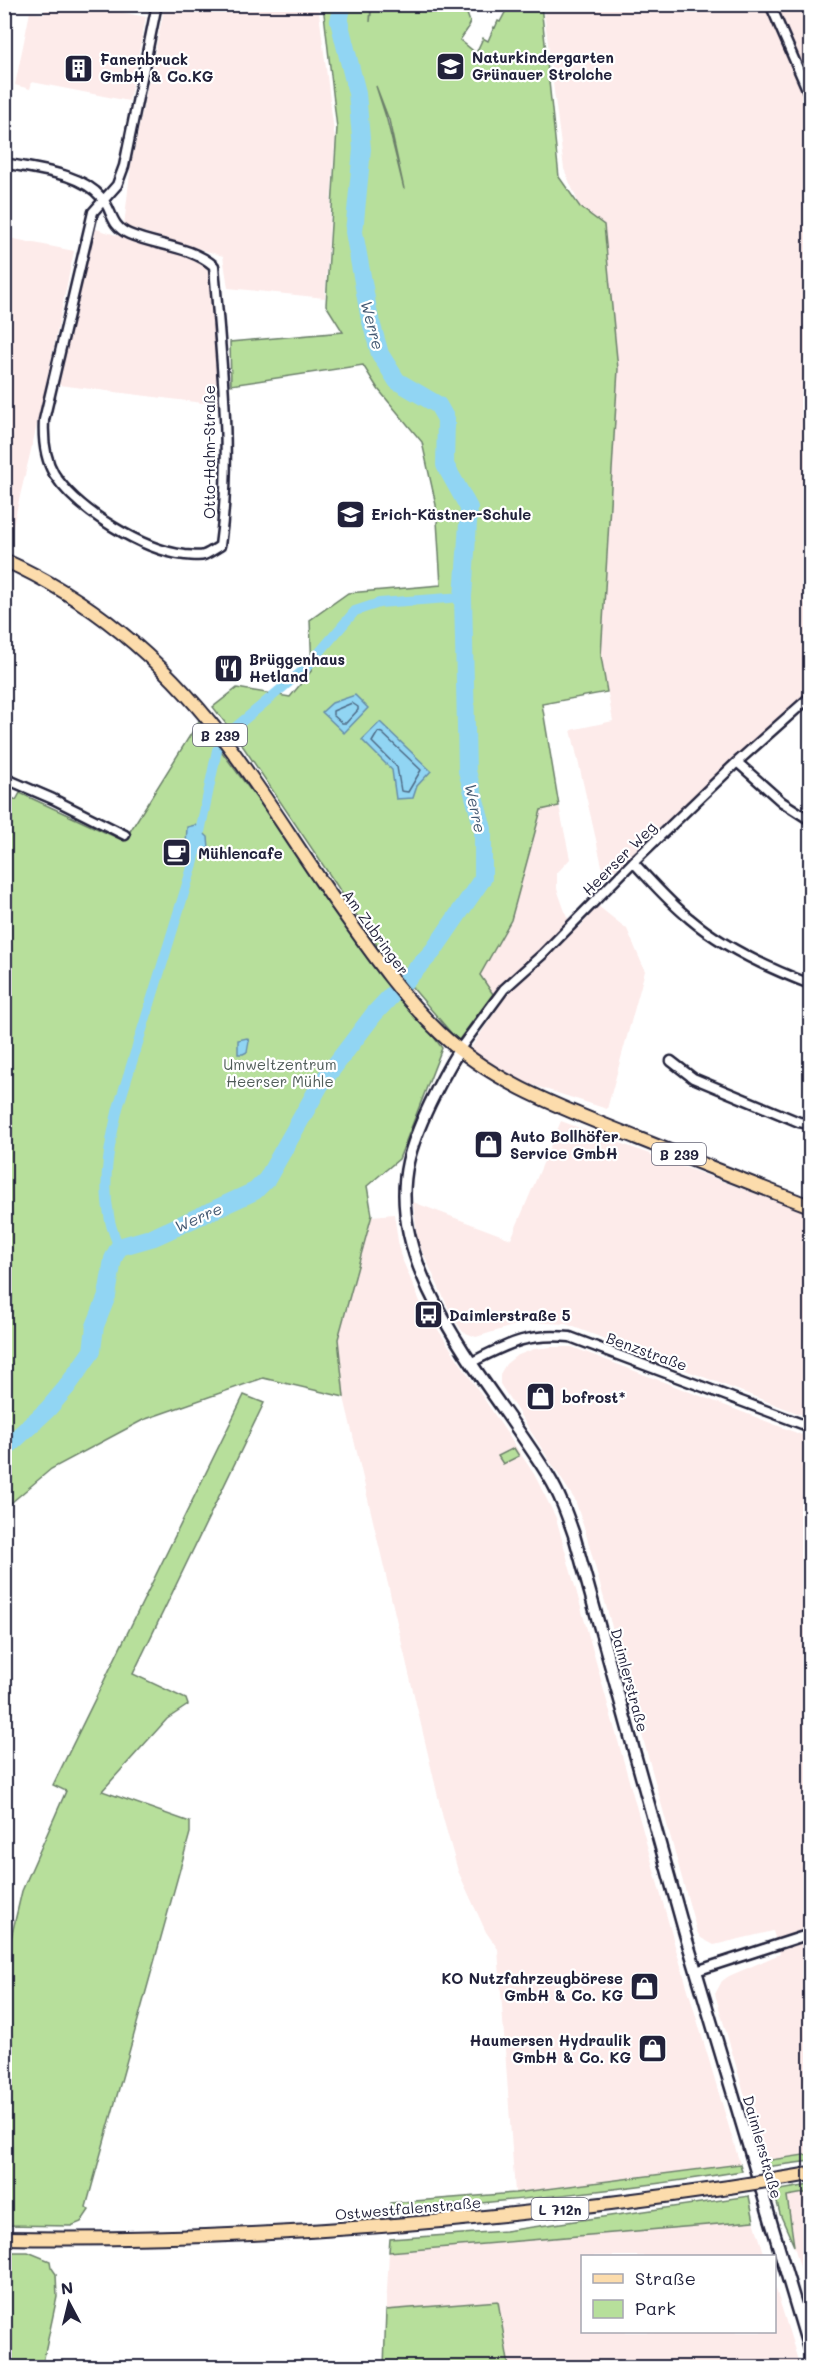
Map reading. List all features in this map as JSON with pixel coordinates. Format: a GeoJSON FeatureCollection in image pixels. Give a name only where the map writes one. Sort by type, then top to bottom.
{"type":"FeatureCollection","features":[{"type":"Feature","properties":{"kind":"main road","name":"Am Zubringer"},"geometry":{"type":"LineString","coordinates":[[4,560],[65,592],[101,617],[132,642],[182,690],[223,738],[380,966],[416,1009],[459,1050],[503,1079],[548,1102],[810,1206]]}},
{"type":"Feature","properties":{"kind":"main road","name":"Ostwestfalenstraße"},"geometry":{"type":"LineString","coordinates":[[4,2238],[182,2236],[390,2226],[532,2213],[810,2174]]}},
{"type":"Feature","properties":{"kind":"street","name":"Otto-Hahn-Straße"},"geometry":{"type":"LineString","coordinates":[[103,199],[112,222],[127,234],[203,257],[214,266],[225,443],[224,517],[220,546],[202,556],[173,554],[99,519],[69,494],[52,471],[43,444],[44,420],[93,212],[103,199],[117,185],[124,166],[157,4]]}},
{"type":"Feature","properties":{"kind":"street"},"geometry":{"type":"LineString","coordinates":[[770,4],[810,96]]}},
{"type":"Feature","properties":{"kind":"street"},"geometry":{"type":"LineString","coordinates":[[4,164],[78,179],[103,199]]}},
{"type":"Feature","properties":{"kind":"street","name":"Heerser Weg"},"geometry":{"type":"LineString","coordinates":[[459,1050],[504,989],[543,954],[633,862],[737,762],[810,697]]}},
{"type":"Feature","properties":{"kind":"street"},"geometry":{"type":"LineString","coordinates":[[737,762],[782,802],[810,820]]}},
{"type":"Feature","properties":{"kind":"street"},"geometry":{"type":"LineString","coordinates":[[4,778],[53,799],[125,835]]}},
{"type":"Feature","properties":{"kind":"street"},"geometry":{"type":"LineString","coordinates":[[633,862],[689,919],[744,956],[810,984]]}},
{"type":"Feature","properties":{"kind":"street","name":"Daimlerstraße"},"geometry":{"type":"LineString","coordinates":[[459,1050],[447,1070],[408,1162],[405,1193],[411,1242],[419,1270],[442,1318],[549,1478],[574,1535],[696,1971],[810,2352]]}},
{"type":"Feature","properties":{"kind":"street"},"geometry":{"type":"LineString","coordinates":[[671,1061],[693,1078],[799,1122],[810,1124]]}},
{"type":"Feature","properties":{"kind":"street","name":"Benzstraße"},"geometry":{"type":"LineString","coordinates":[[472,1362],[533,1336],[570,1336],[810,1427]]}},
{"type":"Feature","properties":{"kind":"street"},"geometry":{"type":"LineString","coordinates":[[696,1971],[810,1934]]}},
{"type":"Feature","properties":{"kind":"shaded area"},"geometry":{"type":"Polygon","coordinates":[[[80,4],[146,17],[129,101],[32,82],[30,89],[15,85],[30,12],[44,14],[46,5],[80,4]]]}},
{"type":"Feature","properties":{"kind":"shaded area"},"geometry":{"type":"Polygon","coordinates":[[[165,5],[318,5],[335,140],[325,298],[228,288],[223,256],[124,226],[131,164],[165,5]]]}},
{"type":"Feature","properties":{"kind":"shaded area"},"geometry":{"type":"Polygon","coordinates":[[[543,5],[810,5],[810,691],[605,879],[571,730],[613,721],[601,656],[618,369],[604,226],[580,207],[564,169],[543,5]]]}},
{"type":"Feature","properties":{"kind":"shaded area"},"geometry":{"type":"Polygon","coordinates":[[[93,228],[201,261],[209,273],[219,405],[59,385],[93,228]]]}},
{"type":"Feature","properties":{"kind":"shaded area"},"geometry":{"type":"Polygon","coordinates":[[[4,237],[74,251],[41,408],[9,542],[4,540],[4,237]]]}},
{"type":"Feature","properties":{"kind":"shaded area"},"geometry":{"type":"Polygon","coordinates":[[[559,806],[570,859],[557,873],[557,889],[567,917],[578,929],[598,906],[627,929],[645,971],[607,1109],[520,1081],[470,1049],[500,1005],[480,975],[511,920],[541,810],[559,806]]]}},
{"type":"Feature","properties":{"kind":"shaded area"},"geometry":{"type":"Polygon","coordinates":[[[561,1121],[810,1214],[810,1418],[566,1324],[526,1322],[476,1337],[463,1332],[452,1316],[418,1242],[413,1202],[511,1239],[561,1121]]]}},
{"type":"Feature","properties":{"kind":"shaded area"},"geometry":{"type":"Polygon","coordinates":[[[394,1214],[400,1254],[421,1304],[534,1474],[556,1518],[675,1946],[740,2164],[515,2193],[498,1949],[486,1932],[458,1871],[443,1818],[342,1389],[338,1339],[372,1216],[394,1214]]]}},
{"type":"Feature","properties":{"kind":"shaded area"},"geometry":{"type":"Polygon","coordinates":[[[572,1347],[810,1438],[810,2154],[764,2161],[715,1994],[722,1981],[729,1976],[780,1954],[773,1931],[714,1945],[701,1938],[697,1932],[575,1500],[500,1384],[500,1374],[506,1364],[516,1356],[534,1349],[572,1347]]]}},
{"type":"Feature","properties":{"kind":"shaded area"},"geometry":{"type":"Polygon","coordinates":[[[810,2192],[810,2302],[794,2246],[787,2196],[810,2192]]]}},
{"type":"Feature","properties":{"kind":"shaded area"},"geometry":{"type":"Polygon","coordinates":[[[754,2221],[765,2255],[581,2255],[581,2333],[776,2333],[776,2289],[800,2367],[509,2367],[497,2301],[386,2310],[389,2252],[754,2221]]]}},
{"type":"Feature","properties":{"kind":"green space"},"geometry":{"type":"Polygon","coordinates":[[[461,4],[469,8],[466,11],[470,22],[460,40],[476,53],[483,38],[488,41],[494,27],[498,21],[500,22],[509,5],[541,5],[559,177],[580,207],[604,225],[618,369],[601,656],[607,692],[542,704],[559,806],[541,810],[511,920],[480,975],[493,994],[458,1041],[381,951],[242,745],[213,707],[237,688],[290,697],[312,670],[310,620],[348,593],[441,585],[436,505],[422,442],[378,389],[363,365],[231,385],[230,342],[343,332],[326,305],[337,128],[323,5],[371,5],[370,22],[372,5],[461,4]],[[376,86],[404,189],[389,120],[376,86]]]}},
{"type":"Feature","properties":{"kind":"green space","name":"Umweltzentrum Heerser Mühle"},"geometry":{"type":"Polygon","coordinates":[[[199,721],[442,1048],[399,1159],[367,1186],[372,1215],[338,1339],[344,1397],[263,1378],[143,1420],[51,1469],[5,1508],[5,794],[16,800],[20,793],[124,841],[199,721]]]}},
{"type":"Feature","properties":{"kind":"green space"},"geometry":{"type":"Polygon","coordinates":[[[244,1395],[264,1403],[133,1674],[186,1699],[188,1705],[167,1719],[102,1791],[190,1822],[190,1833],[86,2207],[89,2210],[81,2222],[71,2226],[5,2225],[5,1964],[22,1891],[66,1791],[53,1785],[244,1395]]]}},
{"type":"Feature","properties":{"kind":"green space"},"geometry":{"type":"Polygon","coordinates":[[[514,1448],[519,1456],[503,1464],[498,1456],[514,1448]]]}},
{"type":"Feature","properties":{"kind":"green space"},"geometry":{"type":"Polygon","coordinates":[[[810,2154],[810,2161],[766,2167],[764,2161],[810,2154]]]}},
{"type":"Feature","properties":{"kind":"green space"},"geometry":{"type":"Polygon","coordinates":[[[740,2164],[742,2171],[655,2184],[390,2211],[390,2203],[515,2193],[740,2164]]]}},
{"type":"Feature","properties":{"kind":"green space"},"geometry":{"type":"Polygon","coordinates":[[[810,2185],[810,2192],[787,2196],[794,2246],[780,2214],[774,2191],[810,2185]]]}},
{"type":"Feature","properties":{"kind":"green space"},"geometry":{"type":"Polygon","coordinates":[[[749,2196],[754,2221],[389,2252],[390,2239],[505,2231],[749,2196]]]}},
{"type":"Feature","properties":{"kind":"green space"},"geometry":{"type":"Polygon","coordinates":[[[5,2252],[28,2252],[50,2261],[56,2274],[57,2297],[42,2367],[5,2367],[5,2252]]]}},
{"type":"Feature","properties":{"kind":"green space"},"geometry":{"type":"Polygon","coordinates":[[[498,2301],[509,2367],[384,2367],[386,2310],[498,2301]]]}},
{"type":"Feature","properties":{"kind":"water"},"geometry":{"type":"Polygon","coordinates":[[[355,695],[368,708],[344,733],[322,712],[332,703],[355,695]]]}},
{"type":"Feature","properties":{"kind":"water"},"geometry":{"type":"Polygon","coordinates":[[[380,722],[431,771],[417,786],[413,798],[396,799],[392,770],[362,740],[380,722]]]}},
{"type":"Feature","properties":{"kind":"water"},"geometry":{"type":"Polygon","coordinates":[[[195,825],[208,837],[209,848],[200,851],[196,865],[190,864],[194,848],[186,845],[187,827],[195,825]]]}},
{"type":"Feature","properties":{"kind":"water"},"geometry":{"type":"Polygon","coordinates":[[[247,1038],[249,1041],[247,1052],[238,1054],[238,1040],[247,1038]]]}},
{"type":"Feature","properties":{"kind":"waterway","name":"Werre"},"geometry":{"type":"LineString","coordinates":[[4,1450],[48,1409],[92,1351],[95,1326],[107,1296],[113,1259],[119,1247],[154,1237],[255,1191],[267,1179],[320,1085],[374,1014],[433,951],[483,878],[483,829],[467,771],[463,597],[469,508],[445,465],[446,419],[438,405],[397,381],[380,354],[369,315],[354,232],[362,149],[357,93],[339,21],[343,4]]}},
{"type":"Feature","properties":{"kind":"waterway"},"geometry":{"type":"LineString","coordinates":[[232,730],[306,668],[355,611],[379,603],[463,597]]}},
{"type":"Feature","properties":{"kind":"waterway"},"geometry":{"type":"LineString","coordinates":[[119,1247],[110,1223],[106,1188],[112,1134],[194,861],[217,750]]}},
{"type":"Feature","properties":{"kind":"place","name":"Naturkindergarten Grünauer Strolche"},"geometry":{"type":"Point","coordinates":[451,66]}},
{"type":"Feature","properties":{"kind":"place","name":"Fanenbruck GmbH & Co.KG"},"geometry":{"type":"Point","coordinates":[79,68]}},
{"type":"Feature","properties":{"kind":"place","name":"Erich-Kästner-Schule"},"geometry":{"type":"Point","coordinates":[350,514]}},
{"type":"Feature","properties":{"kind":"place","name":"Brüggenhaus Hetland"},"geometry":{"type":"Point","coordinates":[228,668]}},
{"type":"Feature","properties":{"kind":"place","name":"Mühlencafe"},"geometry":{"type":"Point","coordinates":[177,853]}},
{"type":"Feature","properties":{"kind":"place","name":"Auto Bollhöfer Service GmbH"},"geometry":{"type":"Point","coordinates":[489,1145]}},
{"type":"Feature","properties":{"kind":"place","name":"Daimlerstraße 5"},"geometry":{"type":"Point","coordinates":[428,1315]}},
{"type":"Feature","properties":{"kind":"place","name":"bofrost*"},"geometry":{"type":"Point","coordinates":[541,1397]}},
{"type":"Feature","properties":{"kind":"place","name":"KO Nutzfahrzeugbörese GmbH & Co. KG"},"geometry":{"type":"Point","coordinates":[644,1987]}},
{"type":"Feature","properties":{"kind":"place","name":"Haumersen Hydraulik GmbH & Co. KG"},"geometry":{"type":"Point","coordinates":[652,2049]}}]}
